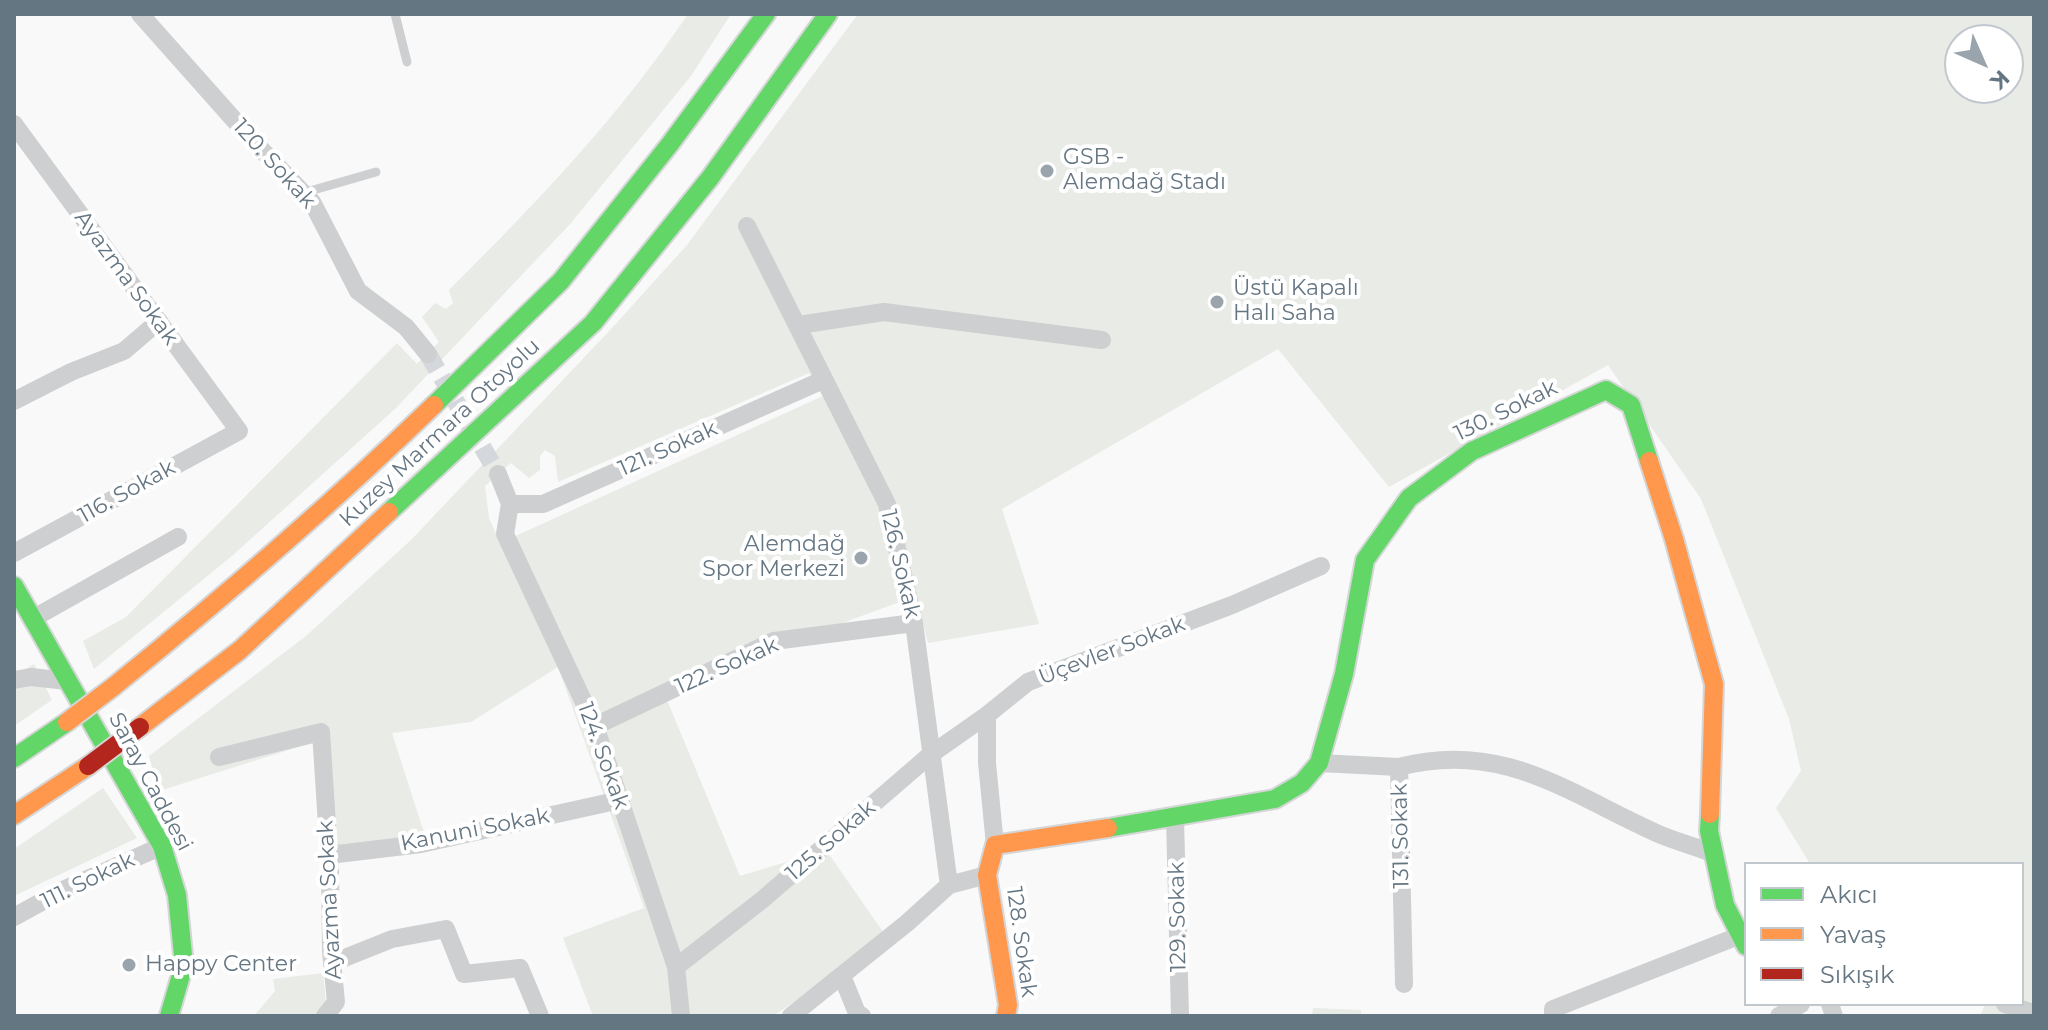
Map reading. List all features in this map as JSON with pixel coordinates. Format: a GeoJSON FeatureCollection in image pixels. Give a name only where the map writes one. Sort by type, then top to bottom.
{"type":"FeatureCollection","features":[{"type":"Feature","properties":{"kind":"main road","name":"Kuzey Marmara Otoyolu"},"geometry":{"type":"LineString","coordinates":[[14,758],[113,687],[221,599],[372,465],[561,281],[670,144],[766,14]]}},
{"type":"Feature","properties":{"kind":"main road","name":"Kuzey Marmara Otoyolu"},"geometry":{"type":"LineString","coordinates":[[14,815],[88,766],[240,650],[593,323],[710,178],[828,14]]}},
{"type":"Feature","properties":{"kind":"main road","name":"130. Sokak"},"geometry":{"type":"LineString","coordinates":[[1319,763],[1344,674],[1365,560],[1409,498],[1472,451],[1606,390],[1631,405],[1674,539],[1714,684],[1709,831],[1725,905],[1743,940]]}},
{"type":"Feature","properties":{"kind":"main road","name":"Saray Caddesi"},"geometry":{"type":"LineString","coordinates":[[14,586],[162,846],[177,895],[184,965],[169,1016]]}},
{"type":"Feature","properties":{"kind":"main road"},"geometry":{"type":"LineString","coordinates":[[987,875],[995,845],[1175,818],[1275,799],[1302,783],[1319,763]]}},
{"type":"Feature","properties":{"kind":"main road","name":"128. Sokak"},"geometry":{"type":"LineString","coordinates":[[987,875],[1008,1005],[1006,1016]]}},
{"type":"Feature","properties":{"kind":"street","name":"120. Sokak"},"geometry":{"type":"LineString","coordinates":[[140,14],[312,202],[358,291],[406,327],[428,354]]}},
{"type":"Feature","properties":{"kind":"street","name":"Ayazma Sokak"},"geometry":{"type":"LineString","coordinates":[[14,124],[239,431]]}},
{"type":"Feature","properties":{"kind":"street","name":"126. Sokak"},"geometry":{"type":"LineString","coordinates":[[747,226],[887,504],[914,623],[949,885]]}},
{"type":"Feature","properties":{"kind":"street"},"geometry":{"type":"LineString","coordinates":[[799,325],[884,312],[1102,340]]}},
{"type":"Feature","properties":{"kind":"street"},"geometry":{"type":"LineString","coordinates":[[14,401],[71,372],[124,351],[159,321]]}},
{"type":"Feature","properties":{"kind":"street","name":"121. Sokak"},"geometry":{"type":"LineString","coordinates":[[510,504],[543,504],[823,380]]}},
{"type":"Feature","properties":{"kind":"street","name":"116. Sokak"},"geometry":{"type":"LineString","coordinates":[[14,553],[239,431]]}},
{"type":"Feature","properties":{"kind":"street"},"geometry":{"type":"LineString","coordinates":[[498,474],[510,504]]}},
{"type":"Feature","properties":{"kind":"street","name":"124. Sokak"},"geometry":{"type":"LineString","coordinates":[[510,504],[505,534],[595,726],[676,967],[681,1016]]}},
{"type":"Feature","properties":{"kind":"street"},"geometry":{"type":"LineString","coordinates":[[32,619],[178,537]]}},
{"type":"Feature","properties":{"kind":"street","name":"Üçevler Sokak"},"geometry":{"type":"LineString","coordinates":[[987,715],[1028,682],[1232,605],[1321,566]]}},
{"type":"Feature","properties":{"kind":"street","name":"122. Sokak"},"geometry":{"type":"LineString","coordinates":[[595,726],[774,641],[914,623]]}},
{"type":"Feature","properties":{"kind":"street"},"geometry":{"type":"LineString","coordinates":[[14,680],[31,677],[67,681]]}},
{"type":"Feature","properties":{"kind":"street"},"geometry":{"type":"LineString","coordinates":[[987,715],[987,763],[995,845]]}},
{"type":"Feature","properties":{"kind":"street","name":"125. Sokak"},"geometry":{"type":"LineString","coordinates":[[676,967],[762,900],[930,755],[987,715]]}},
{"type":"Feature","properties":{"kind":"street","name":"Ayazma Sokak"},"geometry":{"type":"LineString","coordinates":[[219,757],[321,732],[336,1002],[325,1016]]}},
{"type":"Feature","properties":{"kind":"street"},"geometry":{"type":"LineString","coordinates":[[1399,767],[1422,761],[1518,767],[1573,790],[1662,835],[1714,854]]}},
{"type":"Feature","properties":{"kind":"street","name":"131. Sokak"},"geometry":{"type":"LineString","coordinates":[[1319,763],[1399,767],[1404,984]]}},
{"type":"Feature","properties":{"kind":"street","name":"Kanuni Sokak"},"geometry":{"type":"LineString","coordinates":[[329,855],[421,844],[620,800]]}},
{"type":"Feature","properties":{"kind":"street","name":"129. Sokak"},"geometry":{"type":"LineString","coordinates":[[1175,818],[1180,1016]]}},
{"type":"Feature","properties":{"kind":"street","name":"111. Sokak"},"geometry":{"type":"LineString","coordinates":[[14,917],[63,890],[162,846]]}},
{"type":"Feature","properties":{"kind":"street"},"geometry":{"type":"LineString","coordinates":[[791,1016],[907,923],[949,885],[987,875]]}},
{"type":"Feature","properties":{"kind":"street"},"geometry":{"type":"LineString","coordinates":[[332,963],[392,939],[446,929],[464,974],[520,968],[540,1016]]}},
{"type":"Feature","properties":{"kind":"street"},"geometry":{"type":"LineString","coordinates":[[1553,1016],[1553,1009],[1589,993],[1743,940]]}},
{"type":"Feature","properties":{"kind":"street"},"geometry":{"type":"LineString","coordinates":[[842,976],[857,1013],[862,1016]]}},
{"type":"Feature","properties":{"kind":"street"},"geometry":{"type":"LineString","coordinates":[[2011,1006],[2034,1013]]}},
{"type":"Feature","properties":{"kind":"lane"},"geometry":{"type":"LineString","coordinates":[[395,14],[407,62]]}},
{"type":"Feature","properties":{"kind":"lane"},"geometry":{"type":"LineString","coordinates":[[303,193],[376,172]]}},
{"type":"Feature","properties":{"kind":"shaded area"},"geometry":{"type":"Polygon","coordinates":[[[688,14],[731,14],[691,76],[571,223],[396,408],[233,555],[94,669],[83,641],[126,617],[397,343],[417,364],[439,342],[422,317],[435,303],[446,309],[453,303],[449,290],[576,158],[662,52],[688,14]]]}},
{"type":"Feature","properties":{"kind":"shaded area"},"geometry":{"type":"Polygon","coordinates":[[[858,14],[2034,14],[2034,1016],[1980,1016],[1984,1006],[2024,1006],[2024,862],[1809,862],[1776,808],[1801,771],[1789,719],[1701,499],[1608,365],[1389,487],[1278,349],[1002,509],[1039,624],[928,643],[916,596],[769,650],[667,700],[740,876],[826,850],[888,939],[773,1016],[593,1016],[563,938],[644,908],[558,667],[471,722],[392,733],[427,842],[334,854],[314,742],[159,791],[149,756],[306,636],[411,540],[687,245],[858,14]],[[809,373],[558,482],[555,456],[545,450],[540,456],[540,470],[529,478],[511,463],[485,486],[489,518],[500,543],[823,396],[809,373]]]}},
{"type":"Feature","properties":{"kind":"shaded area"},"geometry":{"type":"Polygon","coordinates":[[[34,664],[52,700],[14,726],[14,676],[34,664]]]}},
{"type":"Feature","properties":{"kind":"shaded area"},"geometry":{"type":"Polygon","coordinates":[[[103,788],[137,838],[14,896],[14,849],[103,788]]]}},
{"type":"Feature","properties":{"kind":"shaded area"},"geometry":{"type":"Polygon","coordinates":[[[323,973],[326,1003],[315,1016],[254,1016],[275,991],[273,979],[323,973]]]}},
{"type":"Feature","properties":{"kind":"shaded area"},"geometry":{"type":"Polygon","coordinates":[[[1313,1008],[1361,1010],[1361,1016],[1312,1016],[1313,1008]]]}},
{"type":"Feature","properties":{"kind":"tunnel"},"geometry":{"type":"LineString","coordinates":[[428,354],[498,474]]}},
{"type":"Feature","properties":{"kind":"traffic: fast"},"geometry":{"type":"LineString","coordinates":[[434,405],[561,281],[670,144],[766,14]]}},
{"type":"Feature","properties":{"kind":"traffic: fast"},"geometry":{"type":"LineString","coordinates":[[389,512],[593,323],[710,178],[828,14]]}},
{"type":"Feature","properties":{"kind":"traffic: fast"},"geometry":{"type":"LineString","coordinates":[[1108,828],[1275,799],[1302,783],[1319,763],[1344,674],[1365,560],[1409,498],[1472,451],[1606,390],[1631,405],[1649,461]]}},
{"type":"Feature","properties":{"kind":"traffic: fast"},"geometry":{"type":"LineString","coordinates":[[14,586],[162,846],[177,895],[184,965],[169,1016]]}},
{"type":"Feature","properties":{"kind":"traffic: fast"},"geometry":{"type":"LineString","coordinates":[[14,758],[67,722]]}},
{"type":"Feature","properties":{"kind":"traffic: fast"},"geometry":{"type":"LineString","coordinates":[[1710,814],[1709,831],[1725,905],[1744,942]]}},
{"type":"Feature","properties":{"kind":"traffic: slow"},"geometry":{"type":"LineString","coordinates":[[113,687],[277,549],[434,405]]}},
{"type":"Feature","properties":{"kind":"traffic: slow"},"geometry":{"type":"LineString","coordinates":[[1649,461],[1714,684],[1710,814]]}},
{"type":"Feature","properties":{"kind":"traffic: slow"},"geometry":{"type":"LineString","coordinates":[[140,727],[240,650],[389,512]]}},
{"type":"Feature","properties":{"kind":"traffic: slow"},"geometry":{"type":"LineString","coordinates":[[67,722],[113,687]]}},
{"type":"Feature","properties":{"kind":"traffic: slow"},"geometry":{"type":"LineString","coordinates":[[14,815],[88,766]]}},
{"type":"Feature","properties":{"kind":"traffic: slow"},"geometry":{"type":"LineString","coordinates":[[1006,1016],[1008,1005],[987,875],[995,845],[1108,828]]}},
{"type":"Feature","properties":{"kind":"traffic: jam"},"geometry":{"type":"LineString","coordinates":[[88,766],[140,727]]}},
{"type":"Feature","properties":{"kind":"place","name":"GSB - Alemdağ Stadı"},"geometry":{"type":"Point","coordinates":[1047,171]}},
{"type":"Feature","properties":{"kind":"place","name":"Üstü Kapalı Halı Saha"},"geometry":{"type":"Point","coordinates":[1217,302]}},
{"type":"Feature","properties":{"kind":"place","name":"Alemdağ Spor Merkezi"},"geometry":{"type":"Point","coordinates":[861,558]}},
{"type":"Feature","properties":{"kind":"place","name":"Happy Center"},"geometry":{"type":"Point","coordinates":[129,965]}}]}
